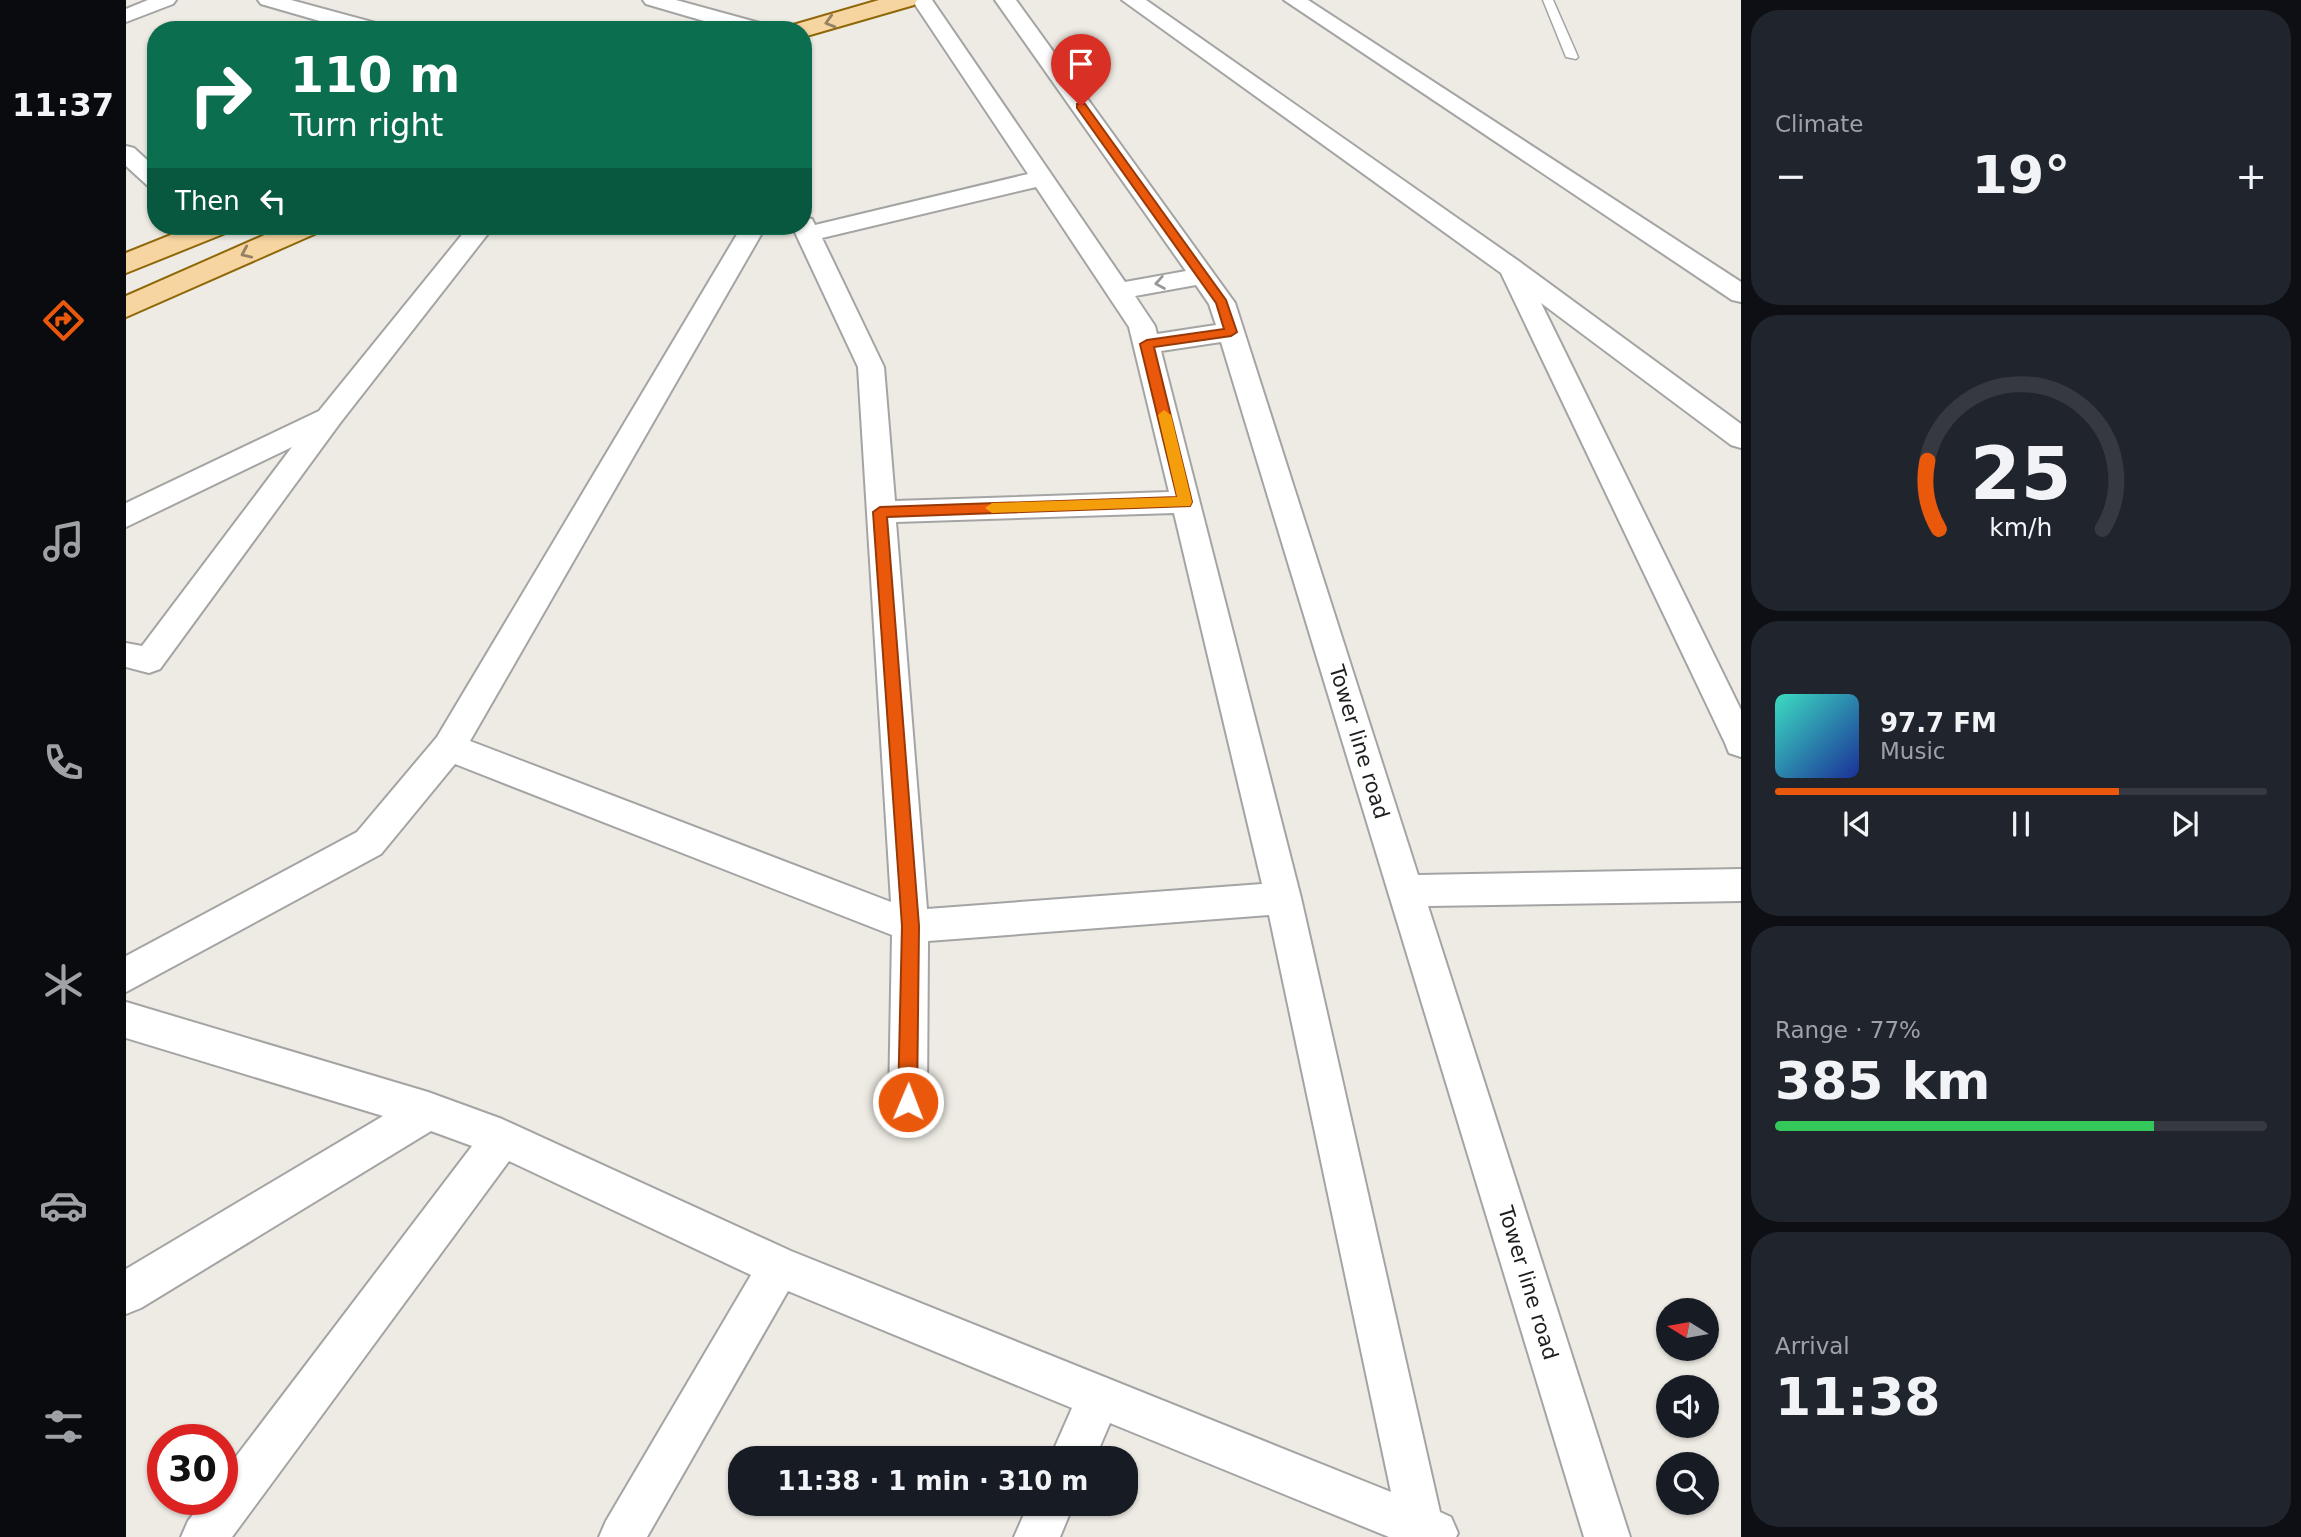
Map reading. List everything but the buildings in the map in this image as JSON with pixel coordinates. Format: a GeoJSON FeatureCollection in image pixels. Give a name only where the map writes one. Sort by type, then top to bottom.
{"type":"FeatureCollection","features":[{"type":"Feature","properties":{"kind":"main road"},"geometry":{"type":"LineString","coordinates":[[812,27],[905,0]]}},
{"type":"Feature","properties":{"kind":"main road"},"geometry":{"type":"LineString","coordinates":[[126,264],[192,235]]}},
{"type":"Feature","properties":{"kind":"main road"},"geometry":{"type":"LineString","coordinates":[[126,307],[289,235]]}},
{"type":"Feature","properties":{"kind":"street"},"geometry":{"type":"LineString","coordinates":[[126,16],[166,0]]}},
{"type":"Feature","properties":{"kind":"street"},"geometry":{"type":"LineString","coordinates":[[268,0],[343,21]]}},
{"type":"Feature","properties":{"kind":"street"},"geometry":{"type":"LineString","coordinates":[[653,0],[727,21]]}},
{"type":"Feature","properties":{"kind":"street"},"geometry":{"type":"LineString","coordinates":[[922,0],[1142,326],[1283,898],[1429,1533]]}},
{"type":"Feature","properties":{"kind":"street","name":"Tower line road"},"geometry":{"type":"LineString","coordinates":[[1005,0],[1222,303],[1608,1537]]}},
{"type":"Feature","properties":{"kind":"street"},"geometry":{"type":"LineString","coordinates":[[1132,0],[1511,268],[1741,438]]}},
{"type":"Feature","properties":{"kind":"street"},"geometry":{"type":"LineString","coordinates":[[1294,0],[1741,294]]}},
{"type":"Feature","properties":{"kind":"street"},"geometry":{"type":"LineString","coordinates":[[126,153],[147,173]]}},
{"type":"Feature","properties":{"kind":"street"},"geometry":{"type":"LineString","coordinates":[[812,227],[1042,178]]}},
{"type":"Feature","properties":{"kind":"street"},"geometry":{"type":"LineString","coordinates":[[126,655],[149,660],[330,416],[475,235]]}},
{"type":"Feature","properties":{"kind":"street"},"geometry":{"type":"LineString","coordinates":[[126,975],[369,843],[449,747],[749,235]]}},
{"type":"Feature","properties":{"kind":"street"},"geometry":{"type":"LineString","coordinates":[[808,235],[871,367],[910,926],[908,1102]]}},
{"type":"Feature","properties":{"kind":"street"},"geometry":{"type":"LineString","coordinates":[[1511,268],[1741,743]]}},
{"type":"Feature","properties":{"kind":"street"},"geometry":{"type":"LineString","coordinates":[[1118,290],[1202,276]]}},
{"type":"Feature","properties":{"kind":"street"},"geometry":{"type":"LineString","coordinates":[[1147,344],[1231,332]]}},
{"type":"Feature","properties":{"kind":"street"},"geometry":{"type":"LineString","coordinates":[[126,516],[330,416]]}},
{"type":"Feature","properties":{"kind":"street"},"geometry":{"type":"LineString","coordinates":[[880,512],[1185,502]]}},
{"type":"Feature","properties":{"kind":"street"},"geometry":{"type":"LineString","coordinates":[[449,747],[910,926],[1283,898]]}},
{"type":"Feature","properties":{"kind":"street"},"geometry":{"type":"LineString","coordinates":[[1405,891],[1741,885]]}},
{"type":"Feature","properties":{"kind":"street"},"geometry":{"type":"LineString","coordinates":[[126,1020],[428,1111],[502,1138],[779,1267],[1429,1533]]}},
{"type":"Feature","properties":{"kind":"street"},"geometry":{"type":"LineString","coordinates":[[126,1293],[428,1111]]}},
{"type":"Feature","properties":{"kind":"street"},"geometry":{"type":"LineString","coordinates":[[204,1537],[502,1138]]}},
{"type":"Feature","properties":{"kind":"street"},"geometry":{"type":"LineString","coordinates":[[622,1537],[779,1267]]}},
{"type":"Feature","properties":{"kind":"street"},"geometry":{"type":"LineString","coordinates":[[1077,1446],[1098,1398]]}},
{"type":"Feature","properties":{"kind":"street"},"geometry":{"type":"LineString","coordinates":[[1037,1537],[1046,1516]]}},
{"type":"Feature","properties":{"kind":"lane"},"geometry":{"type":"LineString","coordinates":[[1548,0],[1572,57]]}},
{"type":"Feature","properties":{"kind":"slow traffic"},"geometry":{"type":"LineString","coordinates":[[992,508],[1185,502],[1164,415]]}},
{"type":"Feature","properties":{"kind":"route"},"geometry":{"type":"LineString","coordinates":[[908,1102],[910,926],[880,512],[1185,502],[1147,344],[1231,332],[1222,303],[1081,106]]}}]}
